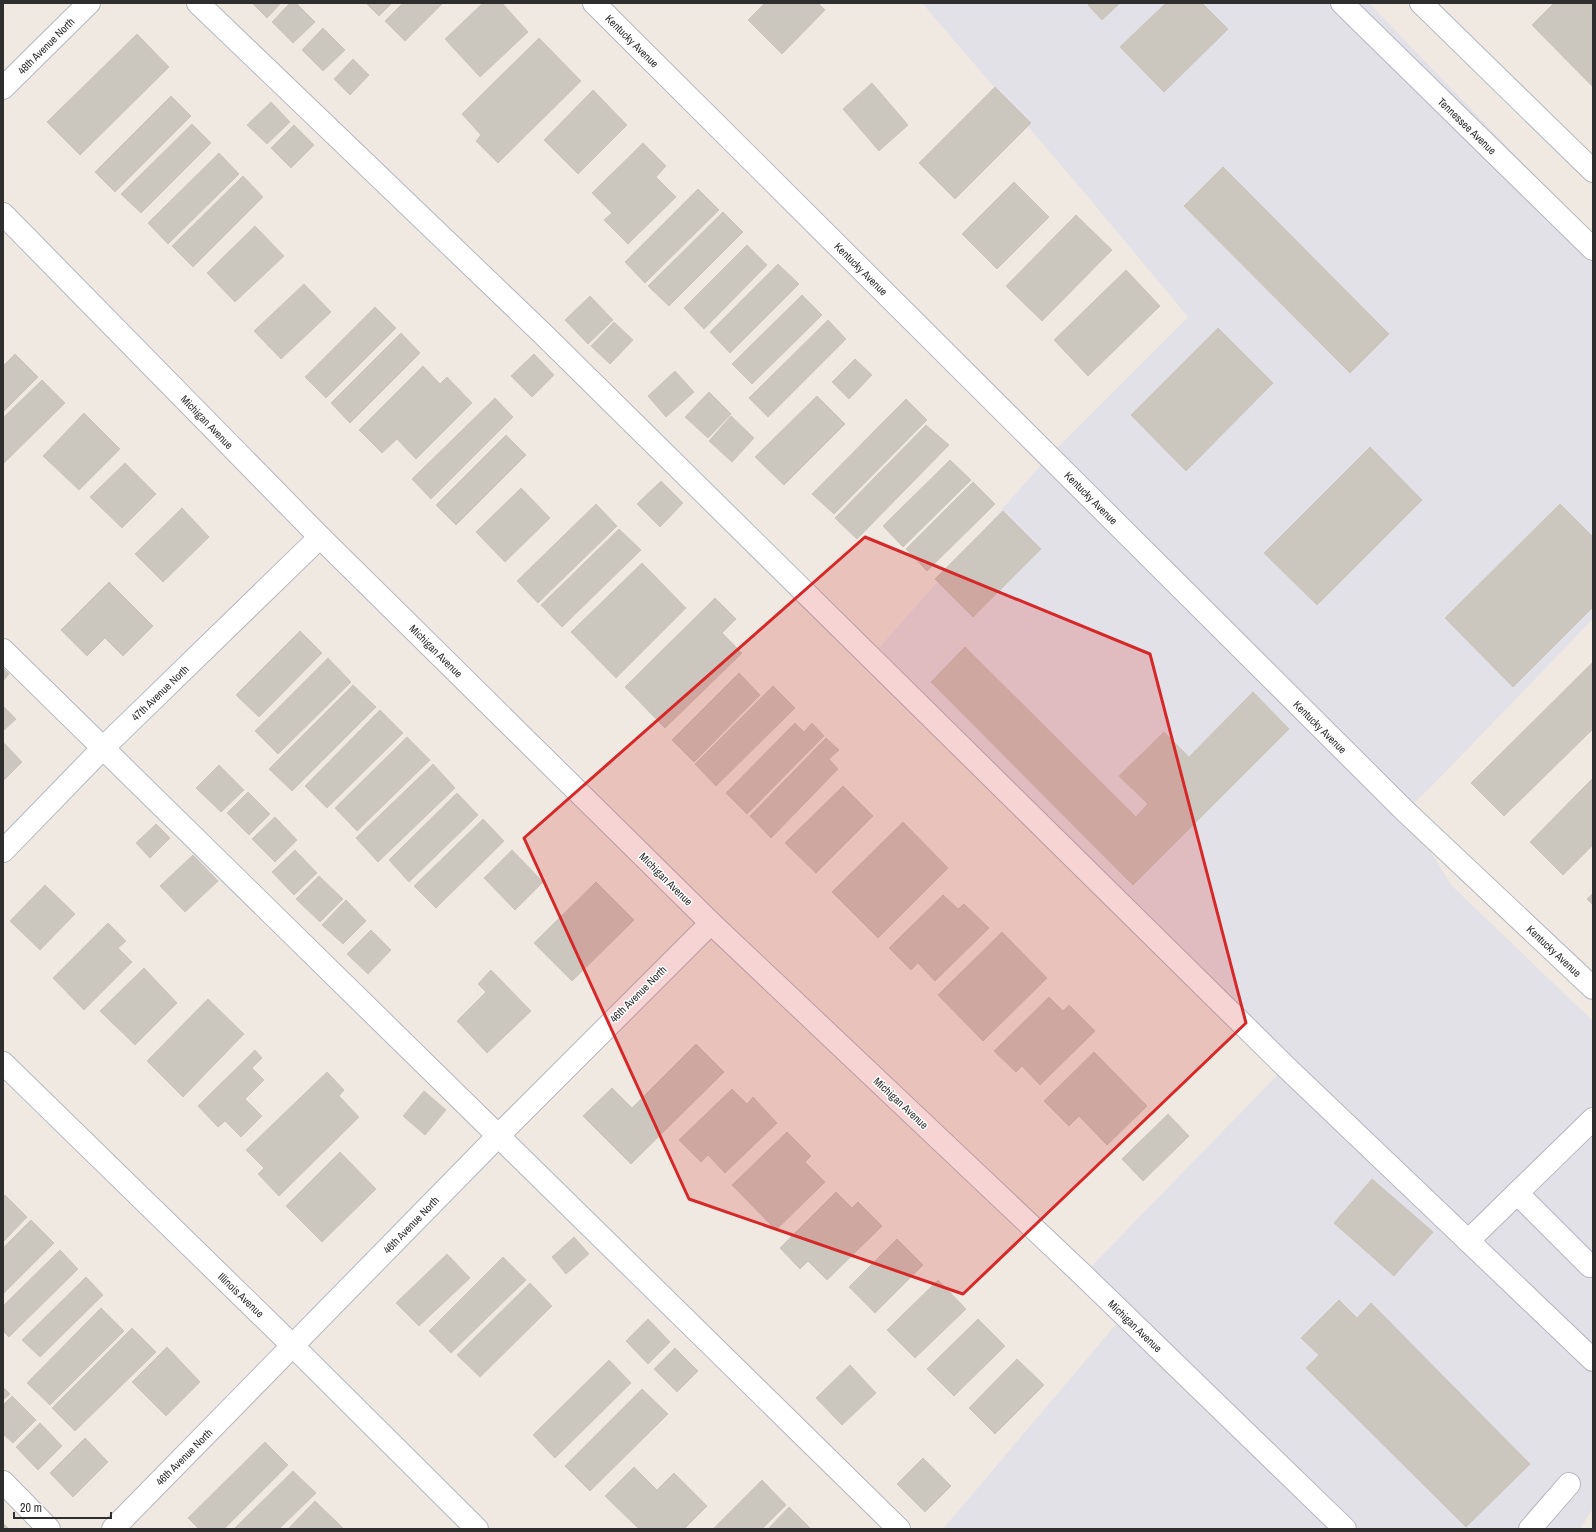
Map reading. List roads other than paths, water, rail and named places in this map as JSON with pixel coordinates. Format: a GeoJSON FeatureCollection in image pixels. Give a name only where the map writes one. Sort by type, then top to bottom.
{"type":"FeatureCollection","features":[{"type":"Feature","properties":{"kind":"street","name":"48th Avenue North"},"geometry":{"type":"LineString","coordinates":[[3,88],[90,3]]}},
{"type":"Feature","properties":{"kind":"street"},"geometry":{"type":"LineString","coordinates":[[198,3],[543,334],[1259,1041],[1593,1360]]}},
{"type":"Feature","properties":{"kind":"street","name":"Kentucky Avenue"},"geometry":{"type":"LineString","coordinates":[[594,3],[1405,811],[1593,988]]}},
{"type":"Feature","properties":{"kind":"street","name":"Tennessee Avenue"},"geometry":{"type":"LineString","coordinates":[[1342,3],[1593,248]]}},
{"type":"Feature","properties":{"kind":"street"},"geometry":{"type":"LineString","coordinates":[[1421,3],[1593,171]]}},
{"type":"Feature","properties":{"kind":"street","name":"Michigan Avenue"},"geometry":{"type":"LineString","coordinates":[[3,214],[320,537],[711,923],[1083,1275],[1345,1529]]}},
{"type":"Feature","properties":{"kind":"street","name":"47th Avenue North"},"geometry":{"type":"LineString","coordinates":[[3,851],[103,748],[320,537]]}},
{"type":"Feature","properties":{"kind":"street"},"geometry":{"type":"LineString","coordinates":[[3,650],[899,1529]]}},
{"type":"Feature","properties":{"kind":"street","name":"46th Avenue North"},"geometry":{"type":"LineString","coordinates":[[113,1529],[498,1136],[711,923]]}},
{"type":"Feature","properties":{"kind":"street","name":"Illinois Avenue"},"geometry":{"type":"LineString","coordinates":[[3,1063],[293,1346],[477,1529]]}},
{"type":"Feature","properties":{"kind":"street"},"geometry":{"type":"LineString","coordinates":[[1468,1241],[1593,1119]]}},
{"type":"Feature","properties":{"kind":"street"},"geometry":{"type":"LineString","coordinates":[[1517,1193],[1590,1266]]}},
{"type":"Feature","properties":{"kind":"street"},"geometry":{"type":"LineString","coordinates":[[3,1482],[49,1529]]}},
{"type":"Feature","properties":{"kind":"street"},"geometry":{"type":"LineString","coordinates":[[1530,1529],[1569,1484]]}}]}
